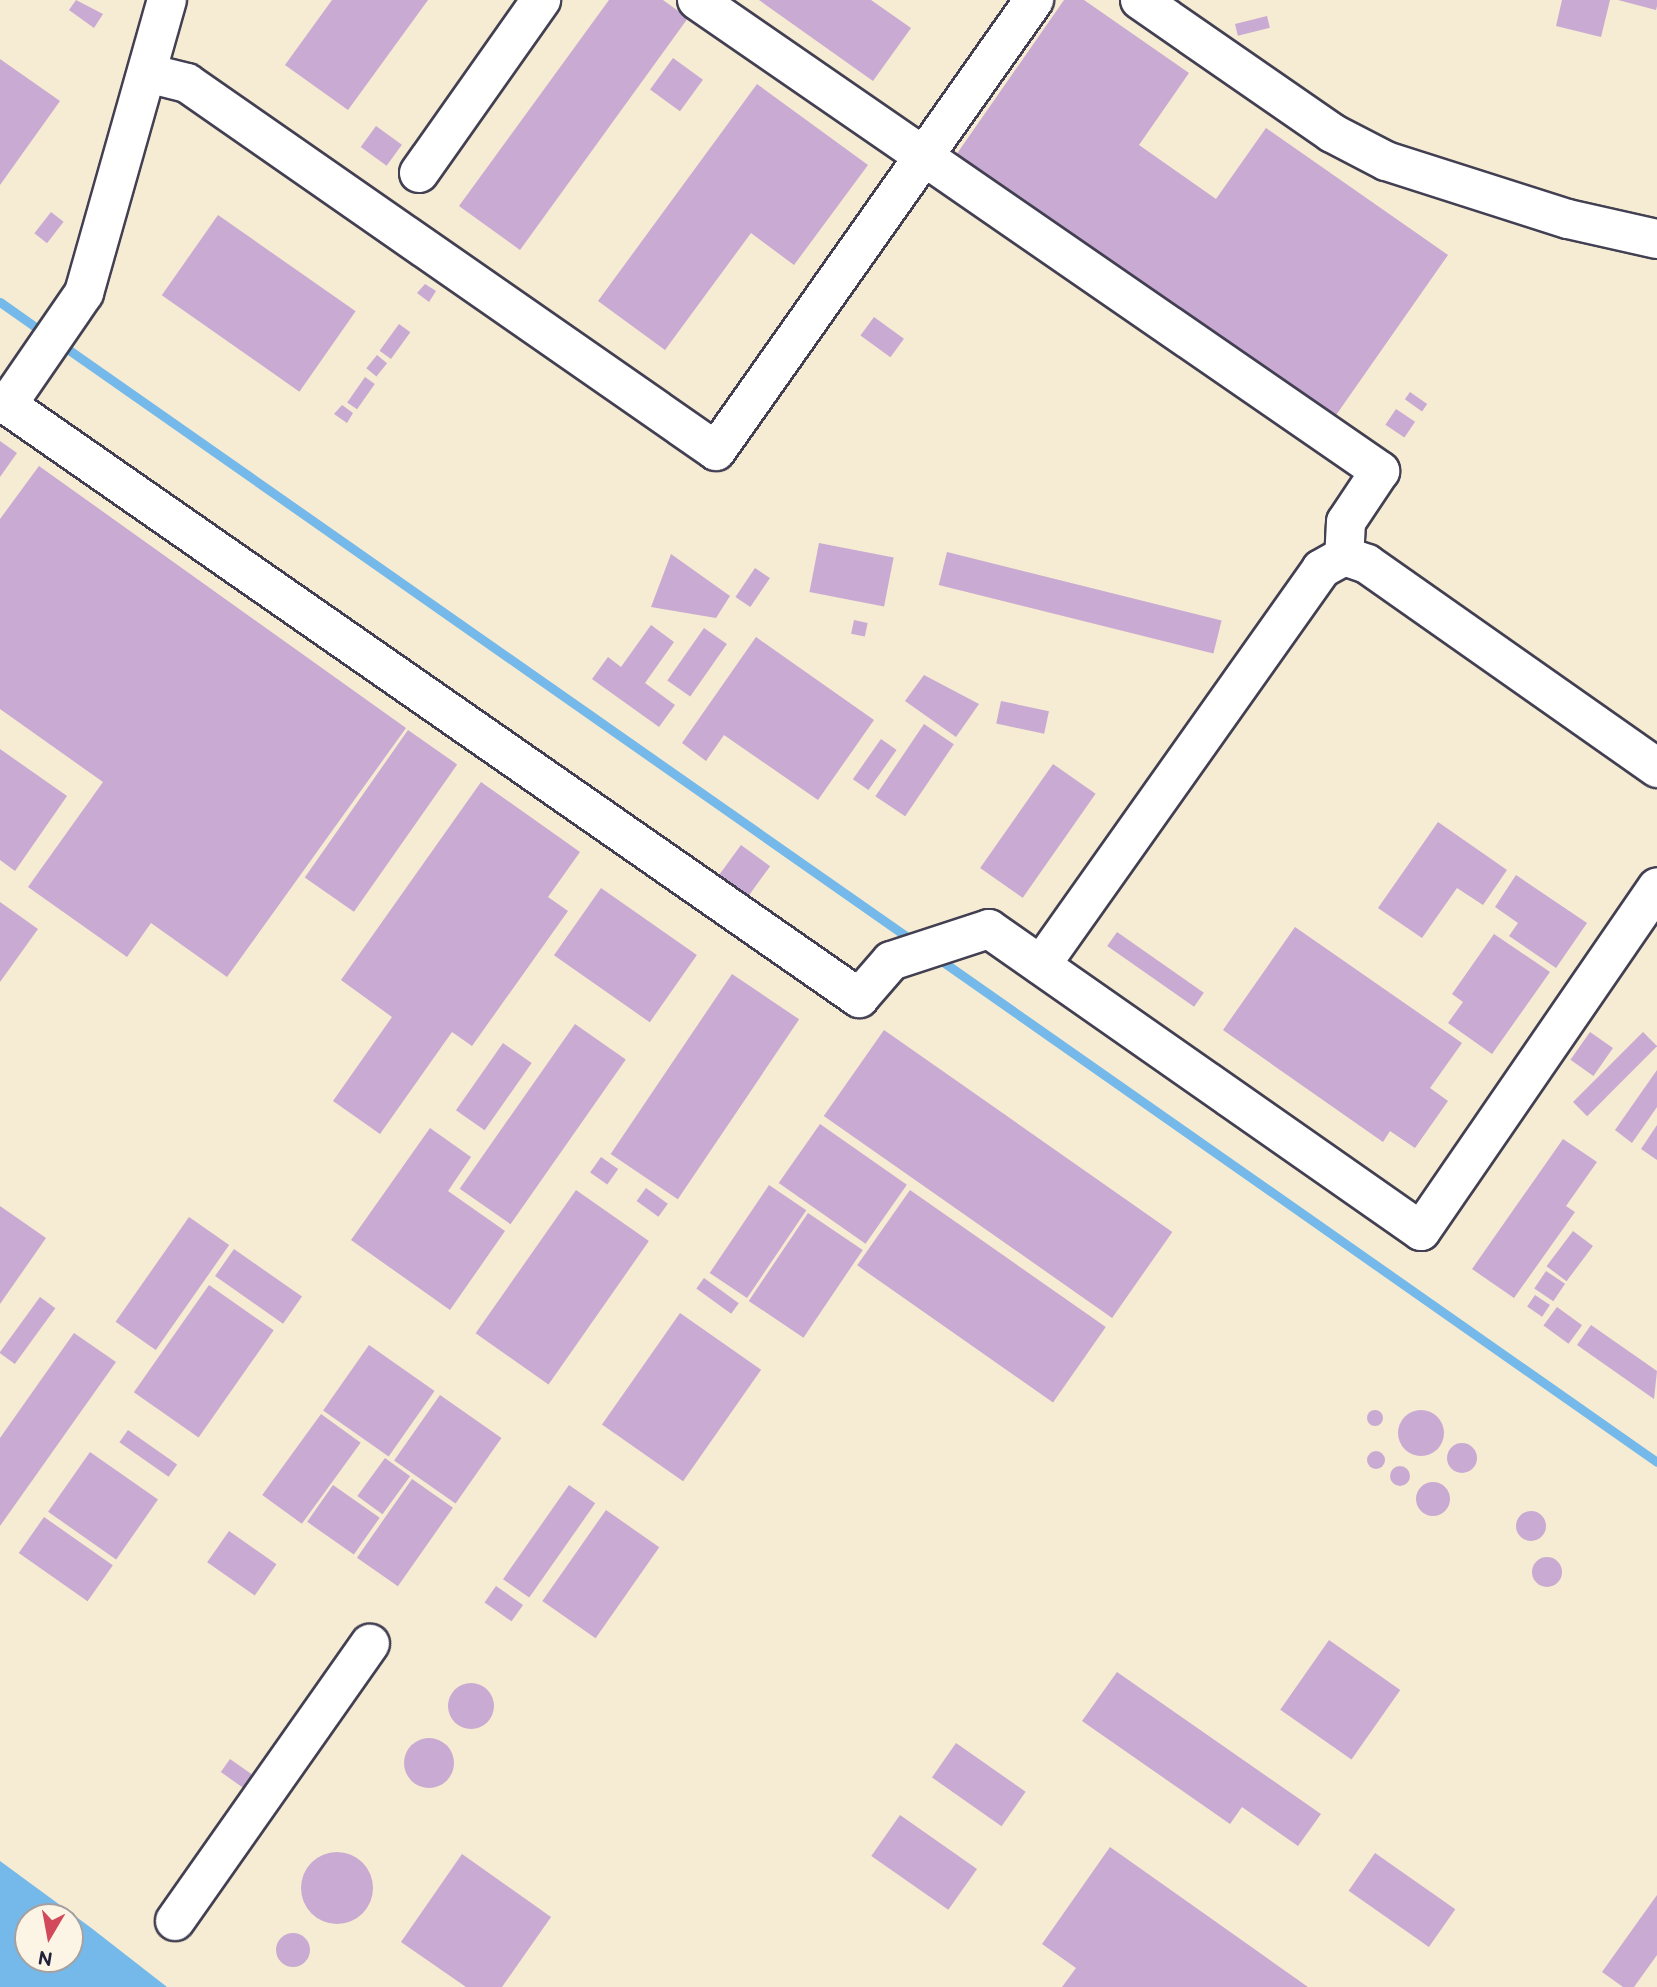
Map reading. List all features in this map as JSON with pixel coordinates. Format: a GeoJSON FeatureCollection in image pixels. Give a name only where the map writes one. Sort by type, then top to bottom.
{"type":"FeatureCollection","features":[{"type":"Feature","properties":{"kind":"lane"},"geometry":{"type":"LineString","coordinates":[[167,0],[84,293],[4,402],[859,998],[891,961],[989,929],[1421,1231],[1657,887]]}},
{"type":"Feature","properties":{"kind":"lane"},"geometry":{"type":"LineString","coordinates":[[419,173],[541,0]]}},
{"type":"Feature","properties":{"kind":"lane"},"geometry":{"type":"LineString","coordinates":[[697,0],[1380,471],[1346,522],[1344,556]]}},
{"type":"Feature","properties":{"kind":"lane"},"geometry":{"type":"LineString","coordinates":[[147,73],[187,83],[716,451],[1034,0]]}},
{"type":"Feature","properties":{"kind":"lane"},"geometry":{"type":"LineString","coordinates":[[1140,0],[1332,133],[1386,161],[1568,219],[1657,239]]}},
{"type":"Feature","properties":{"kind":"lane"},"geometry":{"type":"LineString","coordinates":[[1041,965],[1321,569],[1344,556],[1367,564],[1654,760]]}},
{"type":"Feature","properties":{"kind":"lane"},"geometry":{"type":"LineString","coordinates":[[175,1921],[370,1644]]}},
{"type":"Feature","properties":{"kind":"water"},"geometry":{"type":"Polygon","coordinates":[[[0,1861],[57,1903],[14,1903],[14,1973],[84,1973],[84,1923],[167,1987],[0,1987],[0,1861]]]}},
{"type":"Feature","properties":{"kind":"building"},"geometry":{"type":"Polygon","coordinates":[[[76,0],[103,14],[94,28],[69,10],[76,0]]]}},
{"type":"Feature","properties":{"kind":"building"},"geometry":{"type":"Polygon","coordinates":[[[332,0],[428,0],[348,110],[285,65],[332,0]]]}},
{"type":"Feature","properties":{"kind":"building"},"geometry":{"type":"Polygon","coordinates":[[[609,0],[663,0],[688,18],[520,250],[459,206],[609,0]]]}},
{"type":"Feature","properties":{"kind":"building"},"geometry":{"type":"Polygon","coordinates":[[[759,0],[871,0],[911,28],[873,81],[759,0]]]}},
{"type":"Feature","properties":{"kind":"building"},"geometry":{"type":"Polygon","coordinates":[[[1064,0],[1084,0],[1189,73],[1139,145],[1216,199],[1266,128],[1448,255],[1334,418],[956,155],[1064,0]]]}},
{"type":"Feature","properties":{"kind":"building"},"geometry":{"type":"Polygon","coordinates":[[[1562,0],[1610,0],[1601,37],[1556,26],[1562,0]]]}},
{"type":"Feature","properties":{"kind":"building"},"geometry":{"type":"Polygon","coordinates":[[[1618,0],[1657,0],[1657,6],[1656,10],[1618,0]]]}},
{"type":"Feature","properties":{"kind":"building"},"geometry":{"type":"Polygon","coordinates":[[[1267,16],[1270,28],[1238,36],[1235,24],[1267,16]]]}},
{"type":"Feature","properties":{"kind":"building"},"geometry":{"type":"Polygon","coordinates":[[[673,58],[703,80],[680,111],[650,90],[673,58]]]}},
{"type":"Feature","properties":{"kind":"building"},"geometry":{"type":"Polygon","coordinates":[[[0,59],[60,101],[0,185],[0,59]]]}},
{"type":"Feature","properties":{"kind":"building"},"geometry":{"type":"Polygon","coordinates":[[[757,84],[868,165],[794,265],[751,233],[665,350],[598,301],[757,84]]]}},
{"type":"Feature","properties":{"kind":"building"},"geometry":{"type":"Polygon","coordinates":[[[376,126],[402,145],[387,166],[361,147],[376,126]]]}},
{"type":"Feature","properties":{"kind":"building"},"geometry":{"type":"Polygon","coordinates":[[[51,212],[64,222],[47,243],[34,233],[51,212]]]}},
{"type":"Feature","properties":{"kind":"building"},"geometry":{"type":"Polygon","coordinates":[[[218,215],[356,311],[299,392],[162,295],[218,215]]]}},
{"type":"Feature","properties":{"kind":"building"},"geometry":{"type":"Polygon","coordinates":[[[425,284],[436,291],[429,302],[417,293],[425,284]]]}},
{"type":"Feature","properties":{"kind":"building"},"geometry":{"type":"Polygon","coordinates":[[[874,317],[904,339],[890,357],[860,336],[874,317]]]}},
{"type":"Feature","properties":{"kind":"building"},"geometry":{"type":"Polygon","coordinates":[[[399,324],[410,332],[391,359],[380,351],[399,324]]]}},
{"type":"Feature","properties":{"kind":"building"},"geometry":{"type":"Polygon","coordinates":[[[377,355],[387,363],[376,376],[366,368],[377,355]]]}},
{"type":"Feature","properties":{"kind":"building"},"geometry":{"type":"Polygon","coordinates":[[[365,377],[375,384],[357,409],[347,402],[365,377]]]}},
{"type":"Feature","properties":{"kind":"building"},"geometry":{"type":"Polygon","coordinates":[[[1410,392],[1427,404],[1422,411],[1405,399],[1410,392]]]}},
{"type":"Feature","properties":{"kind":"building"},"geometry":{"type":"Polygon","coordinates":[[[342,405],[353,413],[347,423],[334,414],[342,405]]]}},
{"type":"Feature","properties":{"kind":"building"},"geometry":{"type":"Polygon","coordinates":[[[1396,409],[1415,422],[1404,438],[1385,425],[1396,409]]]}},
{"type":"Feature","properties":{"kind":"building"},"geometry":{"type":"Polygon","coordinates":[[[0,441],[17,453],[0,477],[0,441]]]}},
{"type":"Feature","properties":{"kind":"building"},"geometry":{"type":"Polygon","coordinates":[[[39,466],[406,728],[227,977],[151,923],[127,957],[28,887],[103,782],[0,709],[0,519],[39,466]]]}},
{"type":"Feature","properties":{"kind":"building"},"geometry":{"type":"Polygon","coordinates":[[[819,543],[894,558],[884,607],[809,592],[819,543]]]}},
{"type":"Feature","properties":{"kind":"building"},"geometry":{"type":"Polygon","coordinates":[[[947,552],[1222,620],[1213,653],[939,585],[947,552]]]}},
{"type":"Feature","properties":{"kind":"building"},"geometry":{"type":"Polygon","coordinates":[[[671,554],[730,596],[716,618],[651,607],[671,554]]]}},
{"type":"Feature","properties":{"kind":"building"},"geometry":{"type":"Polygon","coordinates":[[[755,568],[770,578],[750,607],[735,597],[755,568]]]}},
{"type":"Feature","properties":{"kind":"building"},"geometry":{"type":"Polygon","coordinates":[[[854,620],[868,623],[865,637],[851,634],[854,620]]]}},
{"type":"Feature","properties":{"kind":"building"},"geometry":{"type":"Polygon","coordinates":[[[651,625],[674,642],[645,683],[675,705],[659,727],[592,679],[608,657],[621,667],[651,625]]]}},
{"type":"Feature","properties":{"kind":"building"},"geometry":{"type":"Polygon","coordinates":[[[704,628],[727,644],[690,696],[667,680],[704,628]]]}},
{"type":"Feature","properties":{"kind":"building"},"geometry":{"type":"Polygon","coordinates":[[[756,637],[874,720],[818,800],[724,735],[706,761],[682,743],[756,637]]]}},
{"type":"Feature","properties":{"kind":"building"},"geometry":{"type":"Polygon","coordinates":[[[924,675],[979,704],[956,737],[905,701],[924,675]]]}},
{"type":"Feature","properties":{"kind":"building"},"geometry":{"type":"Polygon","coordinates":[[[1001,701],[1049,711],[1044,734],[996,723],[1001,701]]]}},
{"type":"Feature","properties":{"kind":"building"},"geometry":{"type":"Polygon","coordinates":[[[924,724],[954,744],[905,816],[875,796],[924,724]]]}},
{"type":"Feature","properties":{"kind":"building"},"geometry":{"type":"Polygon","coordinates":[[[408,730],[457,764],[354,912],[305,877],[408,730]]]}},
{"type":"Feature","properties":{"kind":"building"},"geometry":{"type":"Polygon","coordinates":[[[881,739],[897,750],[868,790],[853,779],[881,739]]]}},
{"type":"Feature","properties":{"kind":"building"},"geometry":{"type":"Polygon","coordinates":[[[0,749],[67,796],[15,871],[0,860],[0,749]]]}},
{"type":"Feature","properties":{"kind":"building"},"geometry":{"type":"Polygon","coordinates":[[[1053,764],[1096,794],[1023,898],[980,868],[1053,764]]]}},
{"type":"Feature","properties":{"kind":"building"},"geometry":{"type":"Polygon","coordinates":[[[481,782],[580,852],[548,897],[568,911],[472,1046],[452,1032],[380,1134],[333,1101],[392,1017],[341,980],[481,782]]]}},
{"type":"Feature","properties":{"kind":"building"},"geometry":{"type":"Polygon","coordinates":[[[1438,822],[1507,870],[1483,905],[1457,888],[1422,938],[1378,908],[1438,822]]]}},
{"type":"Feature","properties":{"kind":"building"},"geometry":{"type":"Polygon","coordinates":[[[741,845],[770,866],[747,899],[717,877],[741,845]]]}},
{"type":"Feature","properties":{"kind":"building"},"geometry":{"type":"Polygon","coordinates":[[[1516,875],[1587,923],[1556,968],[1509,936],[1518,923],[1495,907],[1516,875]]]}},
{"type":"Feature","properties":{"kind":"building"},"geometry":{"type":"Polygon","coordinates":[[[601,888],[697,955],[650,1022],[554,955],[601,888]]]}},
{"type":"Feature","properties":{"kind":"building"},"geometry":{"type":"Polygon","coordinates":[[[0,902],[38,929],[0,982],[0,902]]]}},
{"type":"Feature","properties":{"kind":"building"},"geometry":{"type":"Polygon","coordinates":[[[1295,927],[1462,1043],[1430,1088],[1448,1101],[1415,1148],[1390,1131],[1383,1142],[1223,1030],[1295,927]]]}},
{"type":"Feature","properties":{"kind":"building"},"geometry":{"type":"Polygon","coordinates":[[[1117,932],[1204,993],[1194,1007],[1107,946],[1117,932]]]}},
{"type":"Feature","properties":{"kind":"building"},"geometry":{"type":"Polygon","coordinates":[[[1494,934],[1550,972],[1492,1054],[1448,1023],[1463,1002],[1452,994],[1494,934]]]}},
{"type":"Feature","properties":{"kind":"building"},"geometry":{"type":"Polygon","coordinates":[[[732,974],[799,1019],[678,1199],[611,1154],[732,974]]]}},
{"type":"Feature","properties":{"kind":"building"},"geometry":{"type":"Polygon","coordinates":[[[575,1024],[626,1060],[510,1224],[460,1189],[575,1024]]]}},
{"type":"Feature","properties":{"kind":"building"},"geometry":{"type":"Polygon","coordinates":[[[884,1030],[1172,1232],[1112,1318],[824,1116],[884,1030]]]}},
{"type":"Feature","properties":{"kind":"building"},"geometry":{"type":"Polygon","coordinates":[[[1590,1032],[1613,1048],[1593,1076],[1570,1060],[1590,1032]]]}},
{"type":"Feature","properties":{"kind":"building"},"geometry":{"type":"Polygon","coordinates":[[[1643,1032],[1657,1046],[1587,1116],[1573,1102],[1643,1032]]]}},
{"type":"Feature","properties":{"kind":"building"},"geometry":{"type":"Polygon","coordinates":[[[503,1043],[532,1063],[485,1130],[456,1110],[503,1043]]]}},
{"type":"Feature","properties":{"kind":"building"},"geometry":{"type":"Polygon","coordinates":[[[1657,1070],[1657,1107],[1632,1143],[1615,1130],[1657,1070]]]}},
{"type":"Feature","properties":{"kind":"building"},"geometry":{"type":"Polygon","coordinates":[[[820,1124],[907,1185],[866,1244],[779,1183],[820,1124]]]}},
{"type":"Feature","properties":{"kind":"building"},"geometry":{"type":"Polygon","coordinates":[[[1657,1125],[1657,1160],[1641,1149],[1657,1125]]]}},
{"type":"Feature","properties":{"kind":"building"},"geometry":{"type":"Polygon","coordinates":[[[430,1128],[471,1157],[448,1191],[505,1231],[450,1310],[351,1240],[430,1128]]]}},
{"type":"Feature","properties":{"kind":"building"},"geometry":{"type":"Polygon","coordinates":[[[1563,1139],[1597,1162],[1566,1206],[1575,1212],[1514,1298],[1472,1269],[1563,1139]]]}},
{"type":"Feature","properties":{"kind":"building"},"geometry":{"type":"Polygon","coordinates":[[[601,1157],[618,1169],[607,1185],[590,1173],[601,1157]]]}},
{"type":"Feature","properties":{"kind":"building"},"geometry":{"type":"Polygon","coordinates":[[[769,1185],[806,1210],[747,1298],[710,1273],[769,1185]]]}},
{"type":"Feature","properties":{"kind":"building"},"geometry":{"type":"Polygon","coordinates":[[[646,1188],[668,1204],[658,1217],[637,1201],[646,1188]]]}},
{"type":"Feature","properties":{"kind":"building"},"geometry":{"type":"Polygon","coordinates":[[[576,1190],[649,1241],[549,1384],[476,1333],[576,1190]]]}},
{"type":"Feature","properties":{"kind":"building"},"geometry":{"type":"Polygon","coordinates":[[[910,1190],[1106,1327],[1053,1402],[857,1265],[910,1190]]]}},
{"type":"Feature","properties":{"kind":"building"},"geometry":{"type":"Polygon","coordinates":[[[0,1206],[46,1238],[0,1304],[0,1206]]]}},
{"type":"Feature","properties":{"kind":"building"},"geometry":{"type":"Polygon","coordinates":[[[808,1213],[863,1250],[803,1338],[749,1301],[808,1213]]]}},
{"type":"Feature","properties":{"kind":"building"},"geometry":{"type":"Polygon","coordinates":[[[189,1217],[229,1245],[156,1350],[116,1322],[189,1217]]]}},
{"type":"Feature","properties":{"kind":"building"},"geometry":{"type":"Polygon","coordinates":[[[1573,1231],[1593,1246],[1566,1281],[1547,1266],[1573,1231]]]}},
{"type":"Feature","properties":{"kind":"building"},"geometry":{"type":"Polygon","coordinates":[[[234,1249],[302,1297],[283,1324],[215,1276],[234,1249]]]}},
{"type":"Feature","properties":{"kind":"building"},"geometry":{"type":"Polygon","coordinates":[[[1546,1271],[1565,1284],[1553,1301],[1534,1288],[1546,1271]]]}},
{"type":"Feature","properties":{"kind":"building"},"geometry":{"type":"Polygon","coordinates":[[[704,1278],[739,1303],[731,1314],[696,1289],[704,1278]]]}},
{"type":"Feature","properties":{"kind":"building"},"geometry":{"type":"Polygon","coordinates":[[[209,1285],[274,1330],[199,1438],[134,1392],[209,1285]]]}},
{"type":"Feature","properties":{"kind":"building"},"geometry":{"type":"Polygon","coordinates":[[[1535,1295],[1550,1305],[1542,1317],[1527,1307],[1535,1295]]]}},
{"type":"Feature","properties":{"kind":"building"},"geometry":{"type":"Polygon","coordinates":[[[40,1297],[55,1308],[15,1364],[0,1352],[40,1297]]]}},
{"type":"Feature","properties":{"kind":"building"},"geometry":{"type":"Polygon","coordinates":[[[1557,1307],[1582,1325],[1569,1344],[1543,1326],[1557,1307]]]}},
{"type":"Feature","properties":{"kind":"building"},"geometry":{"type":"Polygon","coordinates":[[[680,1313],[761,1370],[683,1481],[602,1424],[680,1313]]]}},
{"type":"Feature","properties":{"kind":"building"},"geometry":{"type":"Polygon","coordinates":[[[1591,1325],[1657,1371],[1654,1399],[1577,1345],[1591,1325]]]}},
{"type":"Feature","properties":{"kind":"building"},"geometry":{"type":"Polygon","coordinates":[[[74,1333],[116,1362],[0,1526],[0,1438],[74,1333]]]}},
{"type":"Feature","properties":{"kind":"building"},"geometry":{"type":"Polygon","coordinates":[[[369,1345],[435,1391],[389,1456],[323,1411],[369,1345]]]}},
{"type":"Feature","properties":{"kind":"building"},"geometry":{"type":"Polygon","coordinates":[[[440,1395],[501,1438],[456,1504],[394,1461],[440,1395]]]}},
{"type":"Feature","properties":{"kind":"building"},"geometry":{"type":"Polygon","coordinates":[[[1372,1410],[1378,1410],[1383,1418],[1381,1424],[1372,1426],[1367,1421],[1367,1415],[1372,1410]]]}},
{"type":"Feature","properties":{"kind":"building"},"geometry":{"type":"Polygon","coordinates":[[[1421,1410],[1438,1416],[1444,1433],[1438,1450],[1421,1456],[1404,1450],[1398,1433],[1404,1416],[1421,1410]]]}},
{"type":"Feature","properties":{"kind":"building"},"geometry":{"type":"Polygon","coordinates":[[[321,1414],[361,1443],[302,1524],[262,1495],[321,1414]]]}},
{"type":"Feature","properties":{"kind":"building"},"geometry":{"type":"Polygon","coordinates":[[[128,1430],[177,1464],[169,1477],[119,1442],[128,1430]]]}},
{"type":"Feature","properties":{"kind":"building"},"geometry":{"type":"Polygon","coordinates":[[[1462,1443],[1473,1447],[1477,1458],[1473,1469],[1462,1473],[1451,1469],[1447,1458],[1451,1447],[1462,1443]]]}},
{"type":"Feature","properties":{"kind":"building"},"geometry":{"type":"Polygon","coordinates":[[[1376,1451],[1382,1454],[1385,1460],[1382,1466],[1376,1469],[1370,1466],[1367,1460],[1370,1454],[1376,1451]]]}},
{"type":"Feature","properties":{"kind":"building"},"geometry":{"type":"Polygon","coordinates":[[[90,1452],[158,1500],[116,1559],[48,1512],[90,1452]]]}},
{"type":"Feature","properties":{"kind":"building"},"geometry":{"type":"Polygon","coordinates":[[[385,1458],[410,1476],[382,1514],[357,1496],[385,1458]]]}},
{"type":"Feature","properties":{"kind":"building"},"geometry":{"type":"Polygon","coordinates":[[[1400,1466],[1407,1469],[1410,1476],[1407,1483],[1400,1486],[1393,1483],[1390,1476],[1393,1469],[1400,1466]]]}},
{"type":"Feature","properties":{"kind":"building"},"geometry":{"type":"Polygon","coordinates":[[[412,1479],[453,1508],[398,1586],[357,1558],[412,1479]]]}},
{"type":"Feature","properties":{"kind":"building"},"geometry":{"type":"Polygon","coordinates":[[[1433,1482],[1445,1487],[1450,1499],[1445,1511],[1433,1516],[1421,1511],[1416,1499],[1421,1487],[1433,1482]]]}},
{"type":"Feature","properties":{"kind":"building"},"geometry":{"type":"Polygon","coordinates":[[[333,1485],[380,1518],[354,1555],[307,1522],[333,1485]]]}},
{"type":"Feature","properties":{"kind":"building"},"geometry":{"type":"Polygon","coordinates":[[[569,1485],[595,1503],[529,1598],[503,1579],[569,1485]]]}},
{"type":"Feature","properties":{"kind":"building"},"geometry":{"type":"Polygon","coordinates":[[[606,1510],[659,1547],[596,1638],[542,1601],[606,1510]]]}},
{"type":"Feature","properties":{"kind":"building"},"geometry":{"type":"Polygon","coordinates":[[[1531,1511],[1541,1516],[1546,1526],[1541,1536],[1531,1541],[1521,1536],[1516,1526],[1521,1516],[1531,1511]]]}},
{"type":"Feature","properties":{"kind":"building"},"geometry":{"type":"Polygon","coordinates":[[[44,1517],[113,1565],[88,1601],[19,1553],[44,1517]]]}},
{"type":"Feature","properties":{"kind":"building"},"geometry":{"type":"Polygon","coordinates":[[[229,1531],[277,1564],[255,1595],[207,1562],[229,1531]]]}},
{"type":"Feature","properties":{"kind":"building"},"geometry":{"type":"Polygon","coordinates":[[[1547,1557],[1553,1558],[1561,1566],[1561,1578],[1553,1586],[1547,1587],[1541,1586],[1533,1578],[1532,1572],[1533,1566],[1541,1558],[1547,1557]]]}},
{"type":"Feature","properties":{"kind":"building"},"geometry":{"type":"Polygon","coordinates":[[[496,1586],[523,1605],[512,1621],[485,1602],[496,1586]]]}},
{"type":"Feature","properties":{"kind":"building"},"geometry":{"type":"Polygon","coordinates":[[[1329,1640],[1400,1690],[1352,1760],[1280,1710],[1329,1640]]]}},
{"type":"Feature","properties":{"kind":"building"},"geometry":{"type":"Polygon","coordinates":[[[1117,1672],[1321,1814],[1298,1846],[1242,1807],[1230,1824],[1082,1721],[1117,1672]]]}},
{"type":"Feature","properties":{"kind":"building"},"geometry":{"type":"Polygon","coordinates":[[[471,1683],[487,1690],[494,1706],[487,1722],[471,1729],[455,1722],[448,1706],[455,1690],[471,1683]]]}},
{"type":"Feature","properties":{"kind":"building"},"geometry":{"type":"Polygon","coordinates":[[[429,1738],[447,1745],[454,1763],[447,1781],[429,1788],[411,1781],[404,1763],[411,1745],[429,1738]]]}},
{"type":"Feature","properties":{"kind":"building"},"geometry":{"type":"Polygon","coordinates":[[[956,1743],[1026,1792],[1002,1826],[932,1777],[956,1743]]]}},
{"type":"Feature","properties":{"kind":"building"},"geometry":{"type":"Polygon","coordinates":[[[230,1759],[256,1777],[247,1790],[221,1772],[230,1759]]]}},
{"type":"Feature","properties":{"kind":"building"},"geometry":{"type":"Polygon","coordinates":[[[900,1815],[977,1869],[948,1910],[871,1856],[900,1815]]]}},
{"type":"Feature","properties":{"kind":"building"},"geometry":{"type":"Polygon","coordinates":[[[1110,1847],[1308,1987],[1062,1987],[1076,1968],[1042,1944],[1110,1847]]]}},
{"type":"Feature","properties":{"kind":"building"},"geometry":{"type":"Polygon","coordinates":[[[330,1852],[344,1852],[363,1862],[373,1881],[373,1895],[363,1914],[344,1924],[330,1924],[311,1914],[301,1895],[301,1881],[311,1862],[330,1852]]]}},
{"type":"Feature","properties":{"kind":"building"},"geometry":{"type":"Polygon","coordinates":[[[1375,1853],[1455,1909],[1429,1947],[1349,1891],[1375,1853]]]}},
{"type":"Feature","properties":{"kind":"building"},"geometry":{"type":"Polygon","coordinates":[[[462,1854],[551,1917],[502,1987],[466,1987],[401,1942],[462,1854]]]}},
{"type":"Feature","properties":{"kind":"building"},"geometry":{"type":"Polygon","coordinates":[[[1657,1895],[1657,1955],[1634,1987],[1623,1987],[1602,1972],[1657,1895]]]}},
{"type":"Feature","properties":{"kind":"building"},"geometry":{"type":"Polygon","coordinates":[[[293,1933],[305,1938],[310,1950],[305,1962],[293,1967],[281,1962],[276,1950],[281,1938],[293,1933]]]}},
{"type":"Feature","properties":{"kind":"waterway"},"geometry":{"type":"LineString","coordinates":[[0,302],[44,333]]}},
{"type":"Feature","properties":{"kind":"waterway"},"geometry":{"type":"LineString","coordinates":[[59,343],[913,941]]}},
{"type":"Feature","properties":{"kind":"waterway"},"geometry":{"type":"LineString","coordinates":[[936,957],[1657,1462]]}}]}
